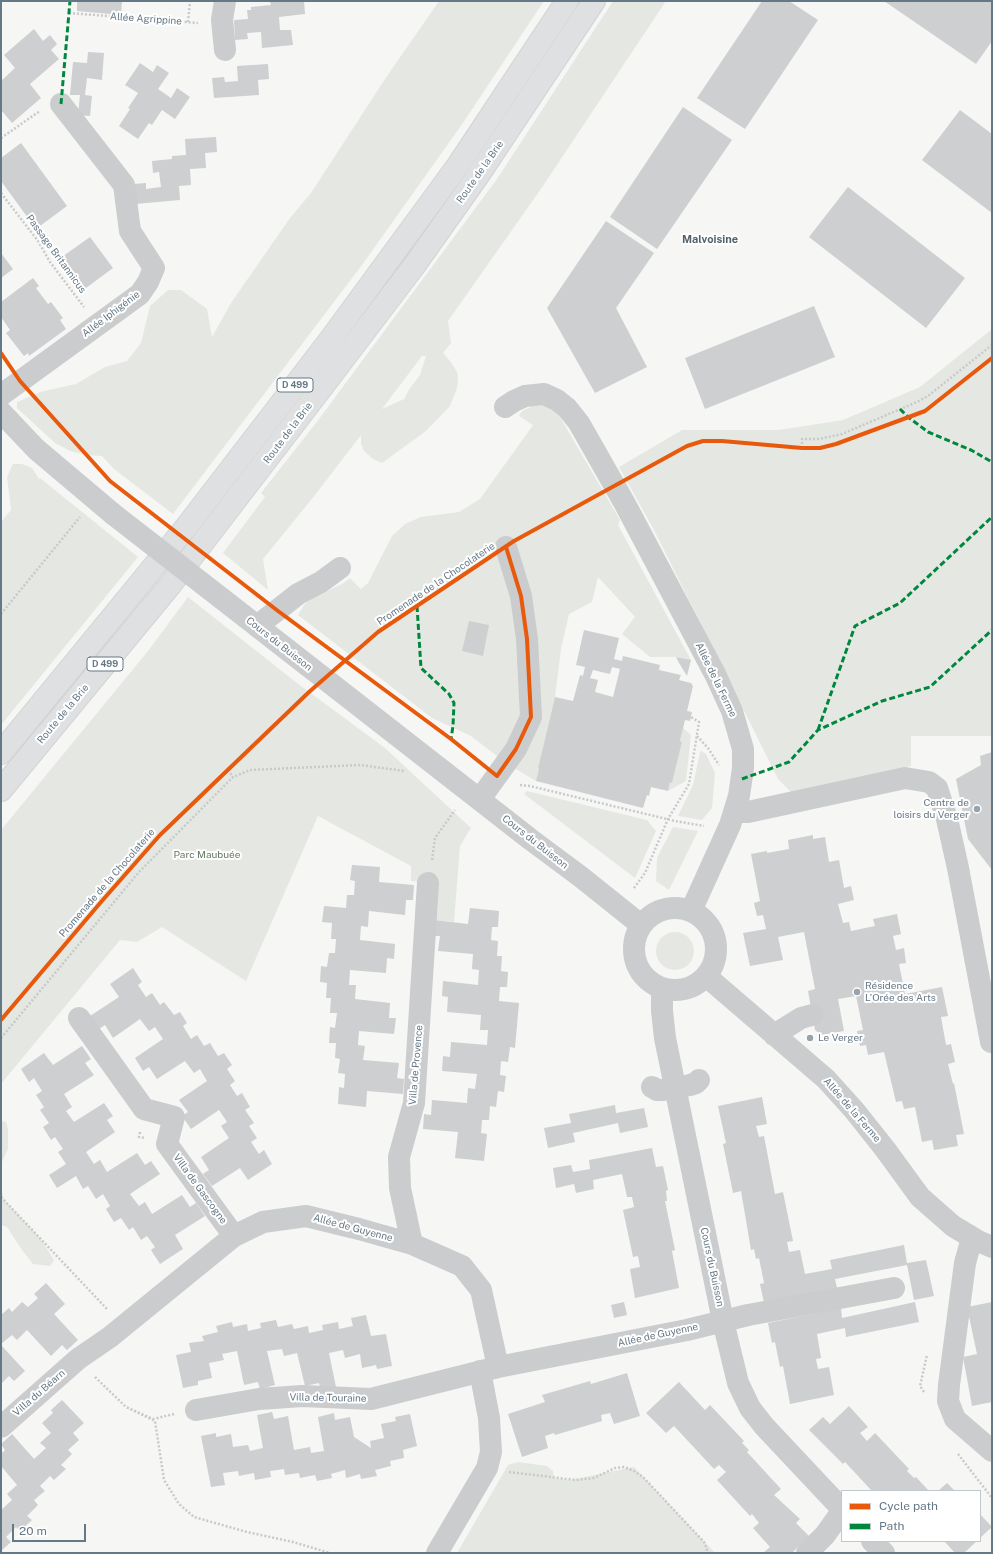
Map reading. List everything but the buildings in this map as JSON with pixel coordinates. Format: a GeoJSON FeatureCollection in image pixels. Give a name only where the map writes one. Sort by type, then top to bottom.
{"type":"FeatureCollection","features":[{"type":"Feature","properties":{"kind":"highway","name":"D 499"},"geometry":{"type":"LineString","coordinates":[[1,753],[187,526],[330,340],[459,164],[567,1]]}},
{"type":"Feature","properties":{"kind":"highway","name":"Route de la Brie"},"geometry":{"type":"LineString","coordinates":[[1,790],[171,584],[414,266],[477,177],[594,1]]}},
{"type":"Feature","properties":{"kind":"street"},"geometry":{"type":"LineString","coordinates":[[225,1],[222,25],[225,50]]}},
{"type":"Feature","properties":{"kind":"street","name":"Allée Iphigénie"},"geometry":{"type":"LineString","coordinates":[[1,395],[140,294],[148,282],[154,268],[130,231],[124,185],[62,104]]}},
{"type":"Feature","properties":{"kind":"street","name":"Allée de la Ferme"},"geometry":{"type":"LineString","coordinates":[[505,407],[525,396],[544,394],[557,400],[567,408],[579,423],[625,504],[715,674],[732,711],[743,749],[742,779],[739,796],[730,825],[691,911]]}},
{"type":"Feature","properties":{"kind":"street","name":"Cours du Buisson"},"geometry":{"type":"LineString","coordinates":[[1,412],[36,449],[94,499],[641,925]]}},
{"type":"Feature","properties":{"kind":"street"},"geometry":{"type":"LineString","coordinates":[[480,799],[516,749],[531,717],[527,639],[520,596],[506,547]]}},
{"type":"Feature","properties":{"kind":"street"},"geometry":{"type":"LineString","coordinates":[[257,626],[298,594],[321,582],[340,568]]}},
{"type":"Feature","properties":{"kind":"street"},"geometry":{"type":"LineString","coordinates":[[734,812],[748,812],[905,778],[929,782],[937,788],[947,819],[958,868],[991,1042]]}},
{"type":"Feature","properties":{"kind":"street","name":"Villa de Provence"},"geometry":{"type":"LineString","coordinates":[[412,1244],[400,1188],[399,1157],[414,1103],[428,883]]}},
{"type":"Feature","properties":{"kind":"street"},"geometry":{"type":"LineString","coordinates":[[669,908],[680,908],[691,911],[701,917],[708,925],[713,935],[716,945],[716,956],[712,967],[706,976],[697,984],[686,989],[674,991],[650,983],[641,974],[635,962],[633,950],[635,937],[641,925],[658,911],[669,908]]}},
{"type":"Feature","properties":{"kind":"street","name":"Allée de la Ferme"},"geometry":{"type":"LineString","coordinates":[[706,976],[826,1079],[854,1110],[920,1197],[953,1226],[972,1238],[992,1247]]}},
{"type":"Feature","properties":{"kind":"street","name":"Cours du Buisson"},"geometry":{"type":"LineString","coordinates":[[662,988],[662,1023],[723,1321],[738,1383],[750,1408],[764,1426],[841,1509]]}},
{"type":"Feature","properties":{"kind":"street"},"geometry":{"type":"LineString","coordinates":[[774,1035],[801,1018],[812,1015]]}},
{"type":"Feature","properties":{"kind":"street","name":"Villa de Gascogne"},"geometry":{"type":"LineString","coordinates":[[79,1018],[144,1110],[174,1116],[167,1144],[234,1236]]}},
{"type":"Feature","properties":{"kind":"street"},"geometry":{"type":"LineString","coordinates":[[652,1087],[657,1090],[663,1090],[696,1083],[699,1080]]}},
{"type":"Feature","properties":{"kind":"street","name":"Allée de Guyenne"},"geometry":{"type":"LineString","coordinates":[[78,1359],[110,1337],[234,1236],[263,1222],[306,1216],[412,1244],[462,1266],[481,1290],[489,1369],[492,1452],[487,1468],[437,1553]]}},
{"type":"Feature","properties":{"kind":"street"},"geometry":{"type":"LineString","coordinates":[[972,1238],[965,1263],[948,1401],[950,1410],[955,1419],[992,1451]]}},
{"type":"Feature","properties":{"kind":"street","name":"Allée de Guyenne"},"geometry":{"type":"LineString","coordinates":[[489,1369],[687,1330],[748,1315],[894,1288]]}},
{"type":"Feature","properties":{"kind":"street","name":"Villa du Béarn"},"geometry":{"type":"LineString","coordinates":[[1,1427],[78,1359]]}},
{"type":"Feature","properties":{"kind":"street","name":"Villa de Touraine"},"geometry":{"type":"LineString","coordinates":[[196,1410],[260,1399],[302,1396],[371,1399],[489,1369]]}},
{"type":"Feature","properties":{"kind":"street"},"geometry":{"type":"LineString","coordinates":[[807,1553],[826,1535],[841,1512]]}},
{"type":"Feature","properties":{"kind":"street"},"geometry":{"type":"LineString","coordinates":[[873,1542],[884,1553]]}},
{"type":"Feature","properties":{"kind":"path"},"geometry":{"type":"LineString","coordinates":[[188,22],[190,1]]}},
{"type":"Feature","properties":{"kind":"path"},"geometry":{"type":"LineString","coordinates":[[1,138],[49,104],[62,104]]}},
{"type":"Feature","properties":{"kind":"path"},"geometry":{"type":"LineString","coordinates":[[802,448],[802,439],[820,439],[842,434],[918,402],[928,396],[992,345]]}},
{"type":"Feature","properties":{"kind":"path"},"geometry":{"type":"LineString","coordinates":[[794,447],[808,448]]}},
{"type":"Feature","properties":{"kind":"path"},"geometry":{"type":"LineString","coordinates":[[1,614],[94,499]]}},
{"type":"Feature","properties":{"kind":"path"},"geometry":{"type":"LineString","coordinates":[[634,888],[645,873],[668,819],[689,784],[699,722],[691,717]]}},
{"type":"Feature","properties":{"kind":"path"},"geometry":{"type":"LineString","coordinates":[[697,736],[708,748],[720,768]]}},
{"type":"Feature","properties":{"kind":"path"},"geometry":{"type":"LineString","coordinates":[[223,775],[234,764]]}},
{"type":"Feature","properties":{"kind":"path"},"geometry":{"type":"LineString","coordinates":[[1,1038],[139,872],[233,778],[250,770],[360,765],[404,772]]}},
{"type":"Feature","properties":{"kind":"path"},"geometry":{"type":"LineString","coordinates":[[228,770],[233,778]]}},
{"type":"Feature","properties":{"kind":"path"},"geometry":{"type":"LineString","coordinates":[[515,784],[530,786],[668,819],[704,826]]}},
{"type":"Feature","properties":{"kind":"path"},"geometry":{"type":"LineString","coordinates":[[428,883],[435,838],[457,807]]}},
{"type":"Feature","properties":{"kind":"path"},"geometry":{"type":"LineString","coordinates":[[1,1197],[107,1309],[110,1337]]}},
{"type":"Feature","properties":{"kind":"path"},"geometry":{"type":"LineString","coordinates":[[95,1377],[126,1407],[155,1421],[164,1480],[179,1504],[194,1517],[330,1553]]}},
{"type":"Feature","properties":{"kind":"path"},"geometry":{"type":"LineString","coordinates":[[126,1407],[153,1419],[196,1410]]}},
{"type":"Feature","properties":{"kind":"path"},"geometry":{"type":"LineString","coordinates":[[487,1468],[519,1474],[576,1480],[594,1478],[615,1468],[624,1467],[643,1477],[704,1542],[707,1549],[706,1553]]}},
{"type":"Feature","properties":{"kind":"green space"},"geometry":{"type":"Polygon","coordinates":[[[439,1],[544,1],[463,123],[362,265],[173,514],[114,469],[102,456],[87,455],[70,451],[55,443],[17,408],[17,402],[40,392],[76,384],[105,367],[127,361],[141,343],[150,306],[168,290],[181,290],[207,309],[212,337],[231,303],[290,218],[311,193],[385,79],[439,1]]]}},
{"type":"Feature","properties":{"kind":"green space"},"geometry":{"type":"Polygon","coordinates":[[[613,1],[666,1],[543,186],[448,321],[451,343],[443,353],[457,372],[458,378],[457,388],[450,406],[426,431],[382,463],[373,459],[364,451],[361,444],[361,435],[263,559],[268,590],[223,553],[265,497],[261,493],[316,423],[497,179],[613,1]],[[422,356],[382,409],[404,399],[420,375],[426,356],[422,356]]]}},
{"type":"Feature","properties":{"kind":"green space"},"geometry":{"type":"Polygon","coordinates":[[[992,329],[992,736],[911,736],[911,766],[793,794],[778,779],[654,530],[619,467],[682,430],[779,430],[843,420],[920,387],[992,329]]]}},
{"type":"Feature","properties":{"kind":"green space"},"geometry":{"type":"Polygon","coordinates":[[[553,405],[620,520],[618,525],[691,660],[676,657],[650,657],[622,634],[635,617],[598,577],[592,602],[569,614],[561,649],[555,697],[536,781],[506,763],[471,736],[432,718],[298,615],[309,600],[342,584],[350,578],[361,589],[368,583],[392,536],[405,524],[421,517],[459,512],[480,499],[533,425],[519,416],[522,411],[533,406],[553,405]]]}},
{"type":"Feature","properties":{"kind":"green space"},"geometry":{"type":"Polygon","coordinates":[[[13,464],[22,464],[32,468],[39,479],[40,478],[138,557],[1,725],[1,522],[11,510],[7,477],[13,464]]]}},
{"type":"Feature","properties":{"kind":"green space","name":"Parc Maubuée"},"geometry":{"type":"Polygon","coordinates":[[[188,597],[297,683],[385,748],[471,828],[460,846],[454,922],[434,920],[437,883],[411,881],[411,866],[318,816],[246,981],[162,927],[137,942],[120,940],[1,1084],[1,830],[148,651],[188,597]]]}},
{"type":"Feature","properties":{"kind":"green space"},"geometry":{"type":"Polygon","coordinates":[[[683,728],[691,735],[686,781],[668,791],[670,782],[672,782],[682,742],[680,741],[683,728]]]}},
{"type":"Feature","properties":{"kind":"green space"},"geometry":{"type":"Polygon","coordinates":[[[701,751],[706,754],[715,773],[712,808],[702,820],[678,816],[693,785],[701,751]]]}},
{"type":"Feature","properties":{"kind":"green space"},"geometry":{"type":"Polygon","coordinates":[[[527,791],[647,820],[656,831],[635,878],[524,794],[527,791]]]}},
{"type":"Feature","properties":{"kind":"green space"},"geometry":{"type":"Polygon","coordinates":[[[673,827],[698,831],[669,890],[656,881],[657,858],[673,827]]]}},
{"type":"Feature","properties":{"kind":"green space"},"geometry":{"type":"Polygon","coordinates":[[[675,932],[685,935],[691,941],[694,951],[691,961],[685,967],[675,970],[665,967],[659,961],[656,951],[659,941],[665,935],[675,932]]]}},
{"type":"Feature","properties":{"kind":"green space"},"geometry":{"type":"Polygon","coordinates":[[[1,1121],[6,1122],[8,1129],[8,1149],[2,1162],[1,1178],[1,1121]]]}},
{"type":"Feature","properties":{"kind":"green space"},"geometry":{"type":"Polygon","coordinates":[[[1,1189],[4,1200],[40,1238],[54,1260],[50,1266],[33,1264],[7,1227],[1,1225],[1,1189]]]}},
{"type":"Feature","properties":{"kind":"green space"},"geometry":{"type":"Polygon","coordinates":[[[518,1462],[547,1466],[553,1471],[554,1478],[570,1480],[634,1467],[715,1553],[457,1553],[508,1465],[518,1462]]]}},
{"type":"Feature","properties":{"kind":"marked path"},"geometry":{"type":"LineString","coordinates":[[61,104],[70,1]]}},
{"type":"Feature","properties":{"kind":"marked path"},"geometry":{"type":"LineString","coordinates":[[900,409],[928,432],[971,450],[992,462]]}},
{"type":"Feature","properties":{"kind":"marked path"},"geometry":{"type":"LineString","coordinates":[[818,730],[855,626],[900,603],[992,517]]}},
{"type":"Feature","properties":{"kind":"marked path"},"geometry":{"type":"LineString","coordinates":[[417,606],[421,668],[449,694],[454,703],[451,739]]}},
{"type":"Feature","properties":{"kind":"marked path"},"geometry":{"type":"LineString","coordinates":[[742,779],[789,762],[818,730],[882,701],[930,687],[992,630]]}},
{"type":"Feature","properties":{"kind":"cycle path"},"geometry":{"type":"LineString","coordinates":[[1,353],[20,381],[110,481],[278,611],[451,739],[497,776],[516,749],[531,717],[527,639],[521,596],[506,547]]}},
{"type":"Feature","properties":{"kind":"cycle path","name":"Promenade de la Chocolaterie"},"geometry":{"type":"LineString","coordinates":[[1,1020],[160,835],[309,692],[378,632],[514,541],[687,446],[703,441],[722,441],[802,448],[820,448],[836,444],[925,411],[992,358]]}},
{"type":"Feature","properties":{"kind":"place","name":"Centre de loisirs du Verger"},"geometry":{"type":"Point","coordinates":[977,809]}},
{"type":"Feature","properties":{"kind":"place","name":"Résidence L’Orée des Arts"},"geometry":{"type":"Point","coordinates":[857,992]}},
{"type":"Feature","properties":{"kind":"place","name":"Le Verger"},"geometry":{"type":"Point","coordinates":[810,1038]}},
{"type":"Feature","properties":{"kind":"district","name":"Malvoisine"},"geometry":{"type":"Point","coordinates":[710,240]}}]}
